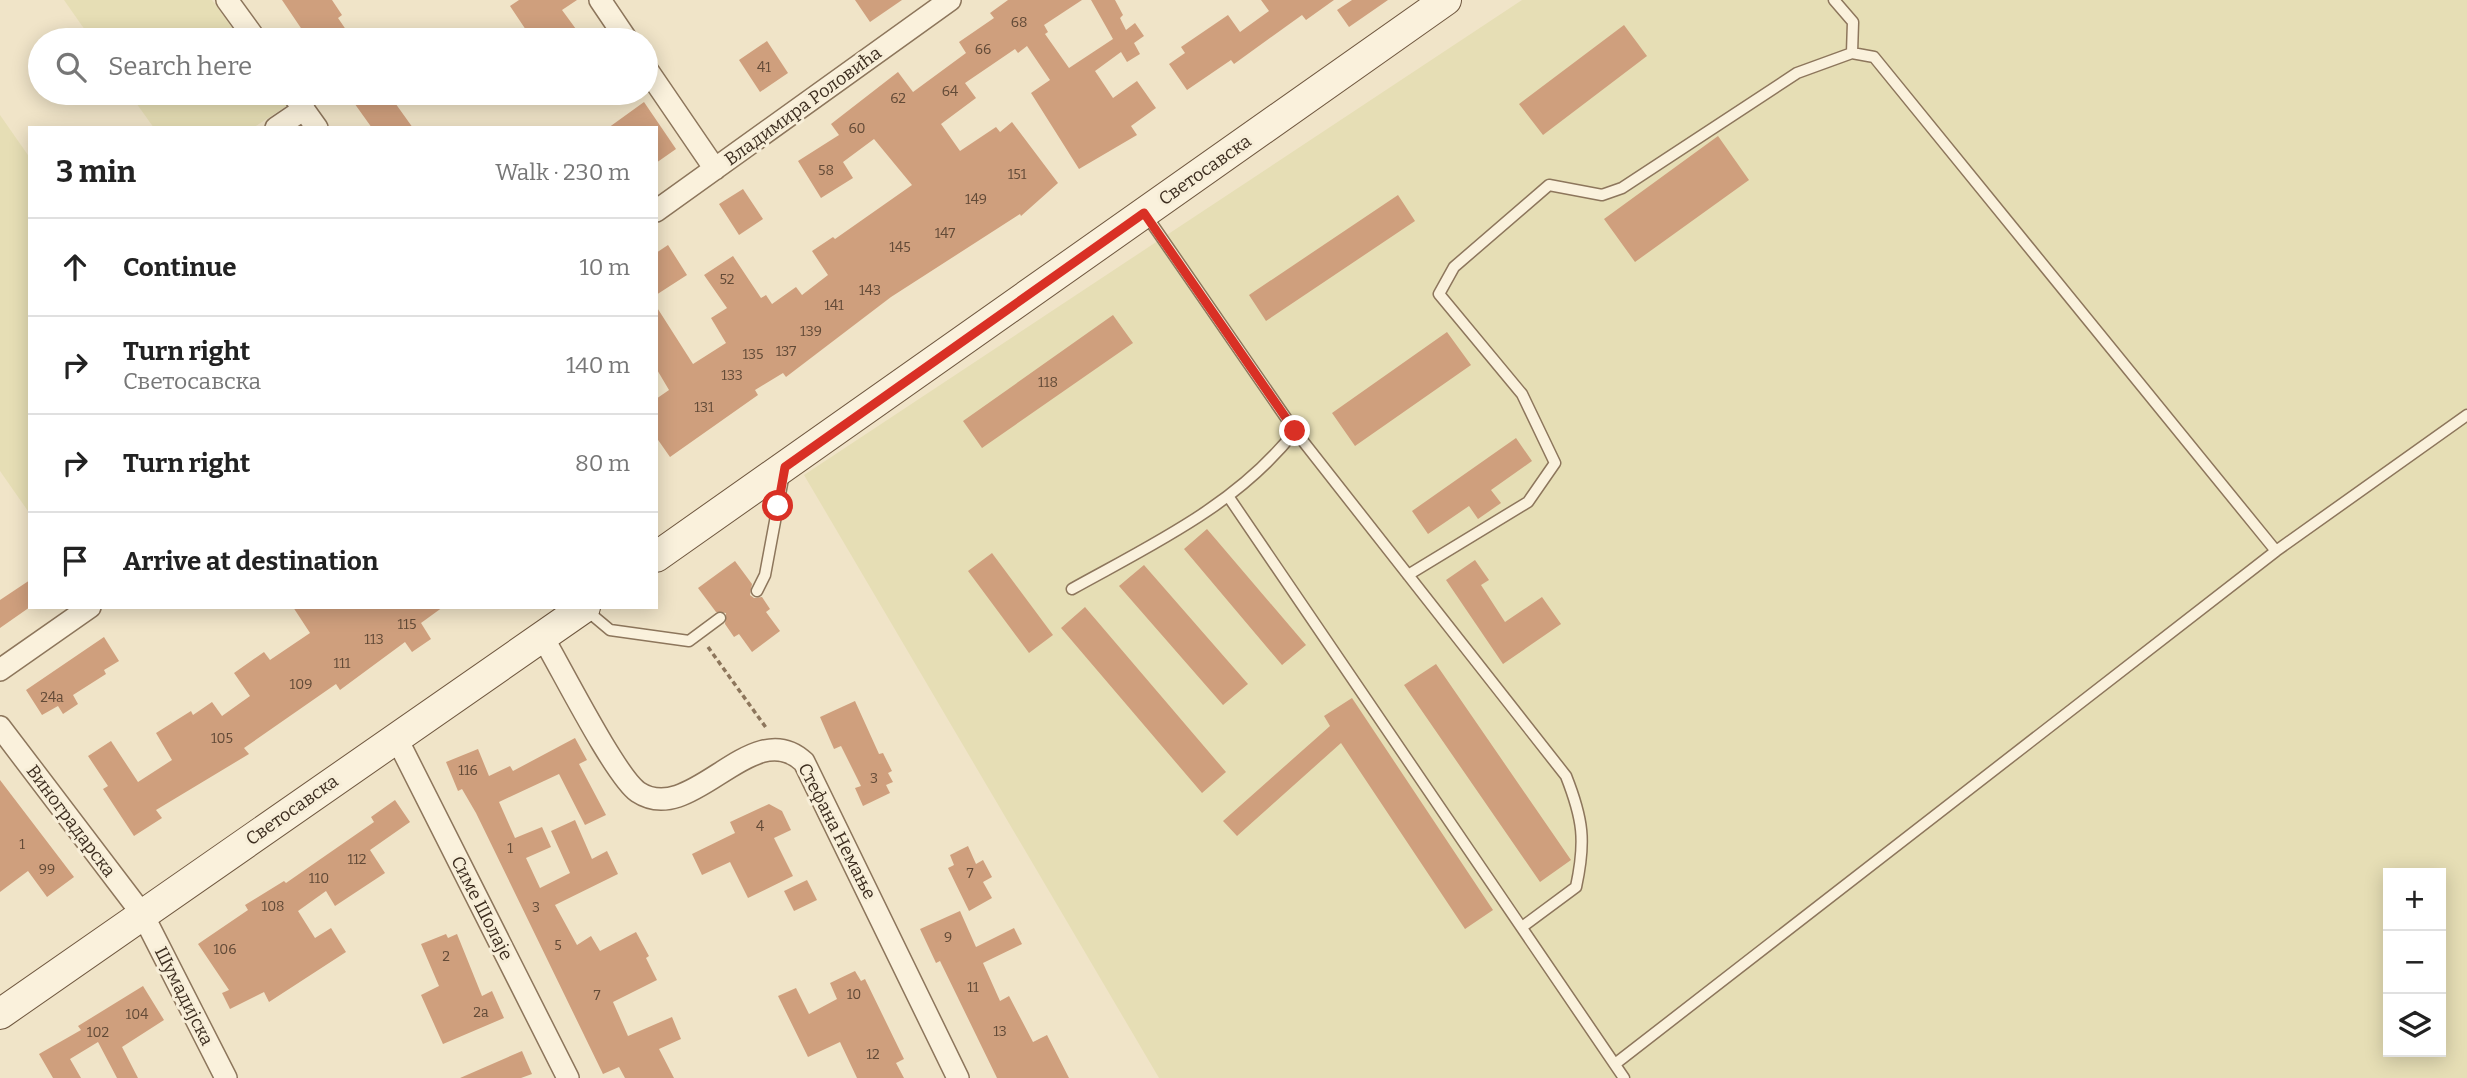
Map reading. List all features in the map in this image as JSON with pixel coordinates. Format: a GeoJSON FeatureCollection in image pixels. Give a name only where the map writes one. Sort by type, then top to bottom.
{"type":"FeatureCollection","features":[{"type":"Feature","properties":{"kind":"main road","name":"Светосавска"},"geometry":{"type":"LineString","coordinates":[[658,556],[1446,0]]}},
{"type":"Feature","properties":{"kind":"main road","name":"Светосавска"},"geometry":{"type":"LineString","coordinates":[[0,1014],[582,609]]}},
{"type":"Feature","properties":{"kind":"street"},"geometry":{"type":"LineString","coordinates":[[227,0],[247,28]]}},
{"type":"Feature","properties":{"kind":"street"},"geometry":{"type":"LineString","coordinates":[[600,0],[619,28]]}},
{"type":"Feature","properties":{"kind":"street","name":"Владимира Роловића"},"geometry":{"type":"LineString","coordinates":[[658,210],[950,0]]}},
{"type":"Feature","properties":{"kind":"street"},"geometry":{"type":"LineString","coordinates":[[658,86],[715,170]]}},
{"type":"Feature","properties":{"kind":"street"},"geometry":{"type":"LineString","coordinates":[[278,126],[295,105]]}},
{"type":"Feature","properties":{"kind":"street"},"geometry":{"type":"LineString","coordinates":[[301,105],[316,126]]}},
{"type":"Feature","properties":{"kind":"street"},"geometry":{"type":"LineString","coordinates":[[0,670],[87,609]]}},
{"type":"Feature","properties":{"kind":"street","name":"Стефана Немање"},"geometry":{"type":"LineString","coordinates":[[542,636],[619,769],[635,790],[645,796],[655,799],[673,798],[747,758],[780,748],[797,755],[810,770],[958,1078]]}},
{"type":"Feature","properties":{"kind":"street","name":"Виноградарска"},"geometry":{"type":"LineString","coordinates":[[0,727],[143,915]]}},
{"type":"Feature","properties":{"kind":"street","name":"Симе Шолаје"},"geometry":{"type":"LineString","coordinates":[[396,737],[568,1078]]}},
{"type":"Feature","properties":{"kind":"street","name":"Шумадијска"},"geometry":{"type":"LineString","coordinates":[[143,915],[226,1078]]}},
{"type":"Feature","properties":{"kind":"lane"},"geometry":{"type":"LineString","coordinates":[[1834,0],[1853,22],[1852,53]]}},
{"type":"Feature","properties":{"kind":"lane"},"geometry":{"type":"LineString","coordinates":[[1408,575],[1528,502],[1555,463],[1522,394],[1439,294],[1454,267],[1549,184],[1602,195],[1622,188],[1797,74],[1852,53],[1874,58],[2276,551]]}},
{"type":"Feature","properties":{"kind":"lane"},"geometry":{"type":"LineString","coordinates":[[1144,213],[1295,431],[1566,776],[1580,812],[1584,849],[1576,887],[1522,927]]}},
{"type":"Feature","properties":{"kind":"lane"},"geometry":{"type":"LineString","coordinates":[[1615,1064],[2276,551],[2467,415]]}},
{"type":"Feature","properties":{"kind":"lane"},"geometry":{"type":"LineString","coordinates":[[1072,589],[1198,519],[1270,463],[1295,431]]}},
{"type":"Feature","properties":{"kind":"lane"},"geometry":{"type":"LineString","coordinates":[[757,591],[765,575],[785,467]]}},
{"type":"Feature","properties":{"kind":"lane"},"geometry":{"type":"LineString","coordinates":[[1228,496],[1624,1078]]}},
{"type":"Feature","properties":{"kind":"lane"},"geometry":{"type":"LineString","coordinates":[[585,609],[610,630],[689,641],[720,618]]}},
{"type":"Feature","properties":{"kind":"path"},"geometry":{"type":"LineString","coordinates":[[699,634],[780,748]]}},
{"type":"Feature","properties":{"kind":"shaded area"},"geometry":{"type":"Polygon","coordinates":[[[64,0],[212,0],[232,28],[84,28],[64,0]]]}},
{"type":"Feature","properties":{"kind":"shaded area"},"geometry":{"type":"Polygon","coordinates":[[[1522,0],[2467,0],[2467,1078],[1159,1078],[804,475],[1522,0]]]}},
{"type":"Feature","properties":{"kind":"shaded area"},"geometry":{"type":"Polygon","coordinates":[[[138,105],[288,105],[256,126],[153,126],[138,105]]]}},
{"type":"Feature","properties":{"kind":"shaded area"},"geometry":{"type":"Polygon","coordinates":[[[0,115],[28,155],[28,511],[0,471],[0,115]]]}},
{"type":"Feature","properties":{"kind":"building"},"geometry":{"type":"Polygon","coordinates":[[[282,0],[332,0],[342,15],[338,18],[345,28],[301,28],[282,0]]]}},
{"type":"Feature","properties":{"kind":"building"},"geometry":{"type":"Polygon","coordinates":[[[519,0],[577,0],[562,10],[575,28],[525,28],[510,6],[519,0]]]}},
{"type":"Feature","properties":{"kind":"building"},"geometry":{"type":"Polygon","coordinates":[[[855,0],[902,0],[870,22],[855,0]]]}},
{"type":"Feature","properties":{"kind":"building"},"geometry":{"type":"Polygon","coordinates":[[[1008,0],[1082,0],[1044,25],[1048,32],[1045,34],[1069,68],[1113,39],[1091,0],[1115,0],[1123,15],[1120,18],[1126,30],[1135,23],[1144,36],[1134,43],[1140,54],[1127,62],[1121,52],[1095,71],[1113,98],[1137,81],[1156,108],[1131,126],[1137,135],[1079,169],[1031,93],[1050,80],[1027,46],[1018,53],[1015,49],[965,83],[976,98],[941,124],[960,151],[996,127],[1000,132],[1012,122],[1058,183],[1021,216],[1020,214],[891,297],[786,377],[783,373],[755,390],[758,395],[670,457],[658,440],[658,398],[669,390],[658,371],[658,309],[693,364],[726,343],[711,318],[727,308],[704,275],[733,256],[761,298],[766,295],[772,304],[796,287],[802,295],[828,275],[812,251],[833,237],[835,239],[912,185],[874,139],[843,162],[853,178],[821,198],[798,161],[839,135],[831,124],[898,72],[913,92],[966,53],[959,42],[994,18],[990,13],[1008,0]]]}},
{"type":"Feature","properties":{"kind":"building"},"geometry":{"type":"Polygon","coordinates":[[[1261,0],[1334,0],[1306,20],[1302,15],[1234,64],[1231,60],[1187,90],[1169,64],[1185,53],[1181,47],[1228,15],[1240,32],[1269,11],[1261,0]]]}},
{"type":"Feature","properties":{"kind":"building"},"geometry":{"type":"Polygon","coordinates":[[[1352,0],[1388,0],[1349,27],[1337,10],[1352,0]]]}},
{"type":"Feature","properties":{"kind":"building"},"geometry":{"type":"Polygon","coordinates":[[[1624,25],[1647,56],[1543,135],[1519,104],[1624,25]]]}},
{"type":"Feature","properties":{"kind":"building"},"geometry":{"type":"Polygon","coordinates":[[[767,41],[788,73],[760,92],[739,60],[767,41]]]}},
{"type":"Feature","properties":{"kind":"building"},"geometry":{"type":"Polygon","coordinates":[[[356,105],[397,105],[412,126],[371,126],[356,105]]]}},
{"type":"Feature","properties":{"kind":"building"},"geometry":{"type":"Polygon","coordinates":[[[640,105],[646,105],[676,149],[658,162],[658,126],[611,126],[640,105]]]}},
{"type":"Feature","properties":{"kind":"building"},"geometry":{"type":"Polygon","coordinates":[[[1718,136],[1749,180],[1635,262],[1604,219],[1718,136]]]}},
{"type":"Feature","properties":{"kind":"building"},"geometry":{"type":"Polygon","coordinates":[[[743,189],[763,219],[739,235],[719,204],[743,189]]]}},
{"type":"Feature","properties":{"kind":"building"},"geometry":{"type":"Polygon","coordinates":[[[1398,195],[1415,221],[1266,321],[1249,295],[1398,195]]]}},
{"type":"Feature","properties":{"kind":"building"},"geometry":{"type":"Polygon","coordinates":[[[668,245],[687,275],[658,294],[658,252],[668,245]]]}},
{"type":"Feature","properties":{"kind":"building"},"geometry":{"type":"Polygon","coordinates":[[[1113,315],[1133,343],[982,448],[963,421],[1113,315]]]}},
{"type":"Feature","properties":{"kind":"building"},"geometry":{"type":"Polygon","coordinates":[[[1447,332],[1471,365],[1355,446],[1332,413],[1447,332]]]}},
{"type":"Feature","properties":{"kind":"building"},"geometry":{"type":"Polygon","coordinates":[[[1516,438],[1532,461],[1491,490],[1501,503],[1478,519],[1469,506],[1428,534],[1412,511],[1516,438]]]}},
{"type":"Feature","properties":{"kind":"building"},"geometry":{"type":"Polygon","coordinates":[[[1207,529],[1306,645],[1282,665],[1184,549],[1207,529]]]}},
{"type":"Feature","properties":{"kind":"building"},"geometry":{"type":"Polygon","coordinates":[[[992,553],[1053,635],[1029,653],[968,571],[992,553]]]}},
{"type":"Feature","properties":{"kind":"building"},"geometry":{"type":"Polygon","coordinates":[[[1475,560],[1489,580],[1481,585],[1505,622],[1542,597],[1561,624],[1503,664],[1446,580],[1475,560]]]}},
{"type":"Feature","properties":{"kind":"building"},"geometry":{"type":"Polygon","coordinates":[[[735,561],[752,584],[750,595],[754,598],[762,597],[770,609],[766,612],[780,631],[752,652],[739,634],[734,637],[725,624],[726,613],[716,612],[698,588],[735,561]]]}},
{"type":"Feature","properties":{"kind":"building"},"geometry":{"type":"Polygon","coordinates":[[[1144,565],[1248,684],[1223,705],[1119,586],[1144,565]]]}},
{"type":"Feature","properties":{"kind":"building"},"geometry":{"type":"Polygon","coordinates":[[[28,581],[28,608],[0,628],[0,600],[28,581]]]}},
{"type":"Feature","properties":{"kind":"building"},"geometry":{"type":"Polygon","coordinates":[[[1085,607],[1226,772],[1202,793],[1061,628],[1085,607]]]}},
{"type":"Feature","properties":{"kind":"building"},"geometry":{"type":"Polygon","coordinates":[[[294,609],[440,609],[421,623],[431,639],[412,652],[405,642],[340,690],[336,684],[244,748],[249,754],[156,810],[162,818],[134,836],[103,789],[108,786],[88,756],[111,741],[138,782],[172,760],[156,733],[191,711],[193,715],[212,702],[222,716],[250,696],[234,673],[264,652],[270,660],[310,633],[294,609]]]}},
{"type":"Feature","properties":{"kind":"building"},"geometry":{"type":"Polygon","coordinates":[[[104,637],[119,661],[104,670],[106,674],[73,695],[78,704],[63,714],[58,706],[42,715],[26,690],[104,637]]]}},
{"type":"Feature","properties":{"kind":"building"},"geometry":{"type":"Polygon","coordinates":[[[1436,664],[1571,860],[1540,882],[1404,685],[1436,664]]]}},
{"type":"Feature","properties":{"kind":"building"},"geometry":{"type":"Polygon","coordinates":[[[1352,698],[1493,910],[1465,929],[1341,743],[1237,836],[1223,821],[1330,726],[1324,716],[1352,698]]]}},
{"type":"Feature","properties":{"kind":"building"},"geometry":{"type":"Polygon","coordinates":[[[855,701],[879,754],[883,753],[892,771],[888,773],[893,782],[886,785],[890,793],[863,806],[855,788],[861,786],[841,746],[834,749],[820,717],[855,701]]]}},
{"type":"Feature","properties":{"kind":"building"},"geometry":{"type":"Polygon","coordinates":[[[575,738],[587,760],[579,764],[606,815],[585,825],[559,774],[499,802],[515,838],[542,827],[551,847],[526,858],[540,888],[570,873],[551,831],[575,820],[592,859],[607,851],[618,874],[555,905],[577,945],[591,936],[600,951],[636,932],[649,956],[646,958],[657,980],[613,1002],[628,1036],[672,1017],[681,1039],[659,1049],[674,1078],[625,1078],[619,1067],[603,1074],[476,813],[462,789],[458,791],[446,762],[478,749],[489,776],[510,766],[513,771],[575,738]]]}},
{"type":"Feature","properties":{"kind":"building"},"geometry":{"type":"Polygon","coordinates":[[[0,780],[74,877],[47,897],[28,871],[0,892],[0,780]]]}},
{"type":"Feature","properties":{"kind":"building"},"geometry":{"type":"Polygon","coordinates":[[[395,800],[410,822],[370,850],[385,873],[335,906],[326,891],[298,911],[315,938],[331,928],[346,952],[269,1002],[264,992],[230,1009],[222,993],[229,990],[198,944],[248,910],[245,905],[284,881],[286,883],[374,822],[371,817],[395,800]]]}},
{"type":"Feature","properties":{"kind":"building"},"geometry":{"type":"Polygon","coordinates":[[[769,804],[782,811],[791,830],[774,838],[793,876],[748,898],[730,862],[702,875],[692,854],[735,833],[730,822],[769,804]]]}},
{"type":"Feature","properties":{"kind":"building"},"geometry":{"type":"Polygon","coordinates":[[[968,846],[976,864],[983,860],[992,877],[983,882],[992,898],[969,911],[948,868],[954,865],[950,855],[968,846]]]}},
{"type":"Feature","properties":{"kind":"building"},"geometry":{"type":"Polygon","coordinates":[[[807,880],[817,900],[794,911],[784,891],[807,880]]]}},
{"type":"Feature","properties":{"kind":"building"},"geometry":{"type":"Polygon","coordinates":[[[960,911],[976,947],[1014,928],[1022,944],[983,963],[1000,1001],[1009,996],[1033,1042],[1047,1035],[1069,1078],[997,1078],[940,961],[936,963],[920,929],[960,911]]]}},
{"type":"Feature","properties":{"kind":"building"},"geometry":{"type":"Polygon","coordinates":[[[446,934],[448,938],[457,934],[482,996],[492,991],[504,1018],[443,1044],[421,995],[439,986],[421,944],[446,934]]]}},
{"type":"Feature","properties":{"kind":"building"},"geometry":{"type":"Polygon","coordinates":[[[855,971],[861,981],[865,979],[904,1059],[896,1063],[904,1078],[857,1078],[840,1042],[808,1057],[778,996],[796,988],[809,1014],[837,999],[830,983],[855,971]]]}},
{"type":"Feature","properties":{"kind":"building"},"geometry":{"type":"Polygon","coordinates":[[[143,986],[164,1020],[122,1047],[138,1078],[117,1078],[98,1042],[70,1059],[81,1078],[53,1078],[39,1054],[81,1030],[78,1026],[143,986]]]}},
{"type":"Feature","properties":{"kind":"building"},"geometry":{"type":"Polygon","coordinates":[[[522,1051],[532,1074],[521,1078],[460,1078],[522,1051]]]}},
{"type":"Feature","properties":{"kind":"route"},"geometry":{"type":"LineString","coordinates":[[778,506],[785,467],[1144,213],[1295,431]]}}]}
